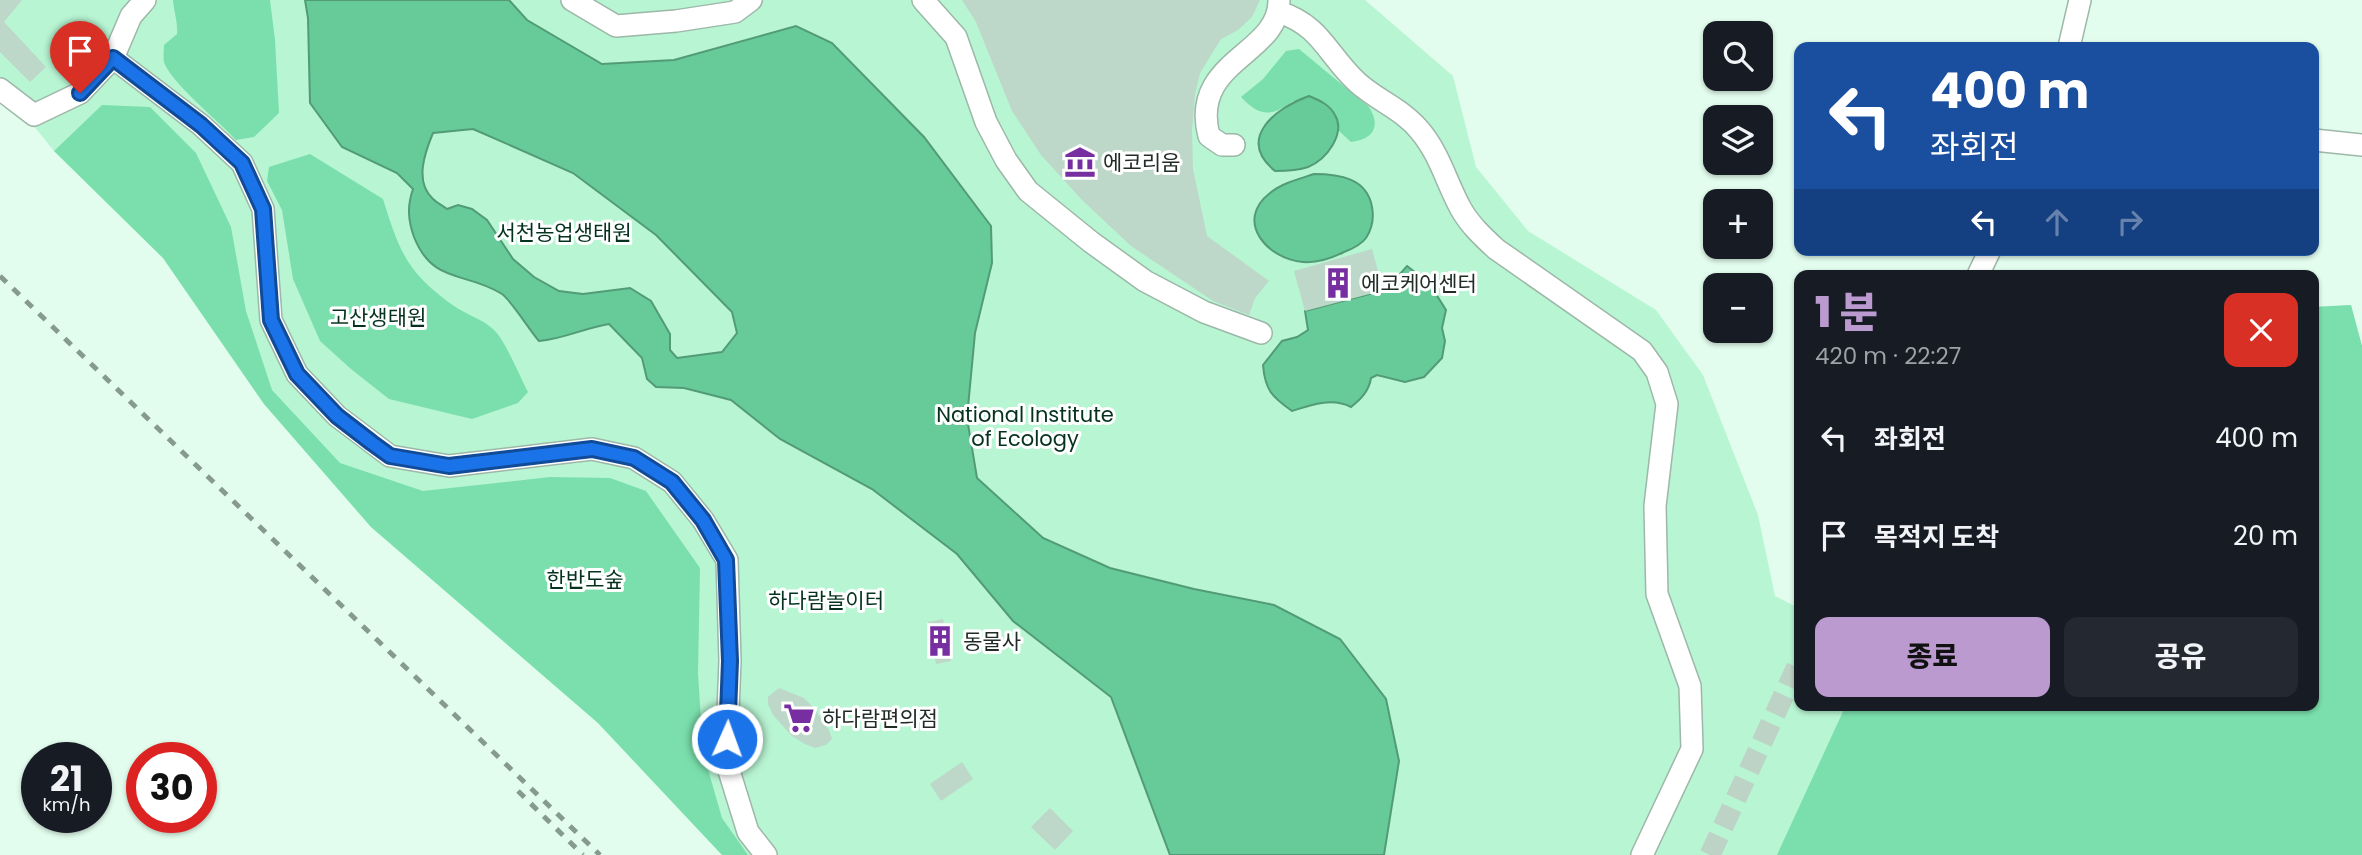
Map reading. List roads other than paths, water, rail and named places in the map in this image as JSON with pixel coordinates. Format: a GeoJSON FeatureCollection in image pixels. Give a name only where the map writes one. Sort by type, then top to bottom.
{"type":"FeatureCollection","features":[{"type":"Feature","properties":{"kind":"street"},"geometry":{"type":"LineString","coordinates":[[0,89],[34,115],[80,93],[113,58],[131,16],[145,0]]}},
{"type":"Feature","properties":{"kind":"street"},"geometry":{"type":"LineString","coordinates":[[572,0],[616,26],[676,22],[736,12],[751,0]]}},
{"type":"Feature","properties":{"kind":"street"},"geometry":{"type":"LineString","coordinates":[[923,0],[956,37],[986,122],[1006,160],[1028,191],[1145,281],[1204,312],[1261,333]]}},
{"type":"Feature","properties":{"kind":"street"},"geometry":{"type":"LineString","coordinates":[[2069,42],[2080,0]]}},
{"type":"Feature","properties":{"kind":"street"},"geometry":{"type":"LineString","coordinates":[[1234,145],[1222,145],[1209,136],[1204,118],[1212,90],[1234,61],[1261,40],[1279,6],[1315,31],[1336,60],[1359,84],[1403,113],[1421,132],[1434,150],[1461,210],[1478,233],[1496,249],[1642,351],[1657,372],[1667,404],[1655,506],[1657,594],[1690,686],[1692,749],[1642,855]]}},
{"type":"Feature","properties":{"kind":"street"},"geometry":{"type":"LineString","coordinates":[[113,58],[201,125],[242,163],[263,209],[271,320],[297,374],[337,416],[390,456],[449,466],[592,449],[634,458],[672,482],[703,520],[726,560],[730,661],[726,761],[748,832],[766,855]]}},
{"type":"Feature","properties":{"kind":"street"},"geometry":{"type":"LineString","coordinates":[[2319,141],[2362,145]]}},
{"type":"Feature","properties":{"kind":"tunnel"},"geometry":{"type":"LineString","coordinates":[[1710,855],[1794,673]]}},
{"type":"Feature","properties":{"kind":"railway"},"geometry":{"type":"LineString","coordinates":[[0,276],[600,855]]}},
{"type":"Feature","properties":{"kind":"railway"},"geometry":{"type":"LineString","coordinates":[[518,791],[583,855]]}},
{"type":"Feature","properties":{"kind":"place","name":"에코리움"},"geometry":{"type":"Point","coordinates":[1080,162]}},
{"type":"Feature","properties":{"kind":"place","name":"에코케어센터"},"geometry":{"type":"Point","coordinates":[1338,283]}},
{"type":"Feature","properties":{"kind":"place","name":"동물사"},"geometry":{"type":"Point","coordinates":[940,641]}},
{"type":"Feature","properties":{"kind":"place","name":"하다람편의점"},"geometry":{"type":"Point","coordinates":[799,718]}},
{"type":"Feature","properties":{"kind":"park label","name":"서천농업생태원"},"geometry":{"type":"Point","coordinates":[564,232]}},
{"type":"Feature","properties":{"kind":"park label","name":"고산생태원"},"geometry":{"type":"Point","coordinates":[378,317]}},
{"type":"Feature","properties":{"kind":"park label","name":"National Institute of Ecology"},"geometry":{"type":"Point","coordinates":[1025,426]}},
{"type":"Feature","properties":{"kind":"park label","name":"한반도숲"},"geometry":{"type":"Point","coordinates":[585,579]}},
{"type":"Feature","properties":{"kind":"park label","name":"하다람놀이터"},"geometry":{"type":"Point","coordinates":[826,600]}}]}
